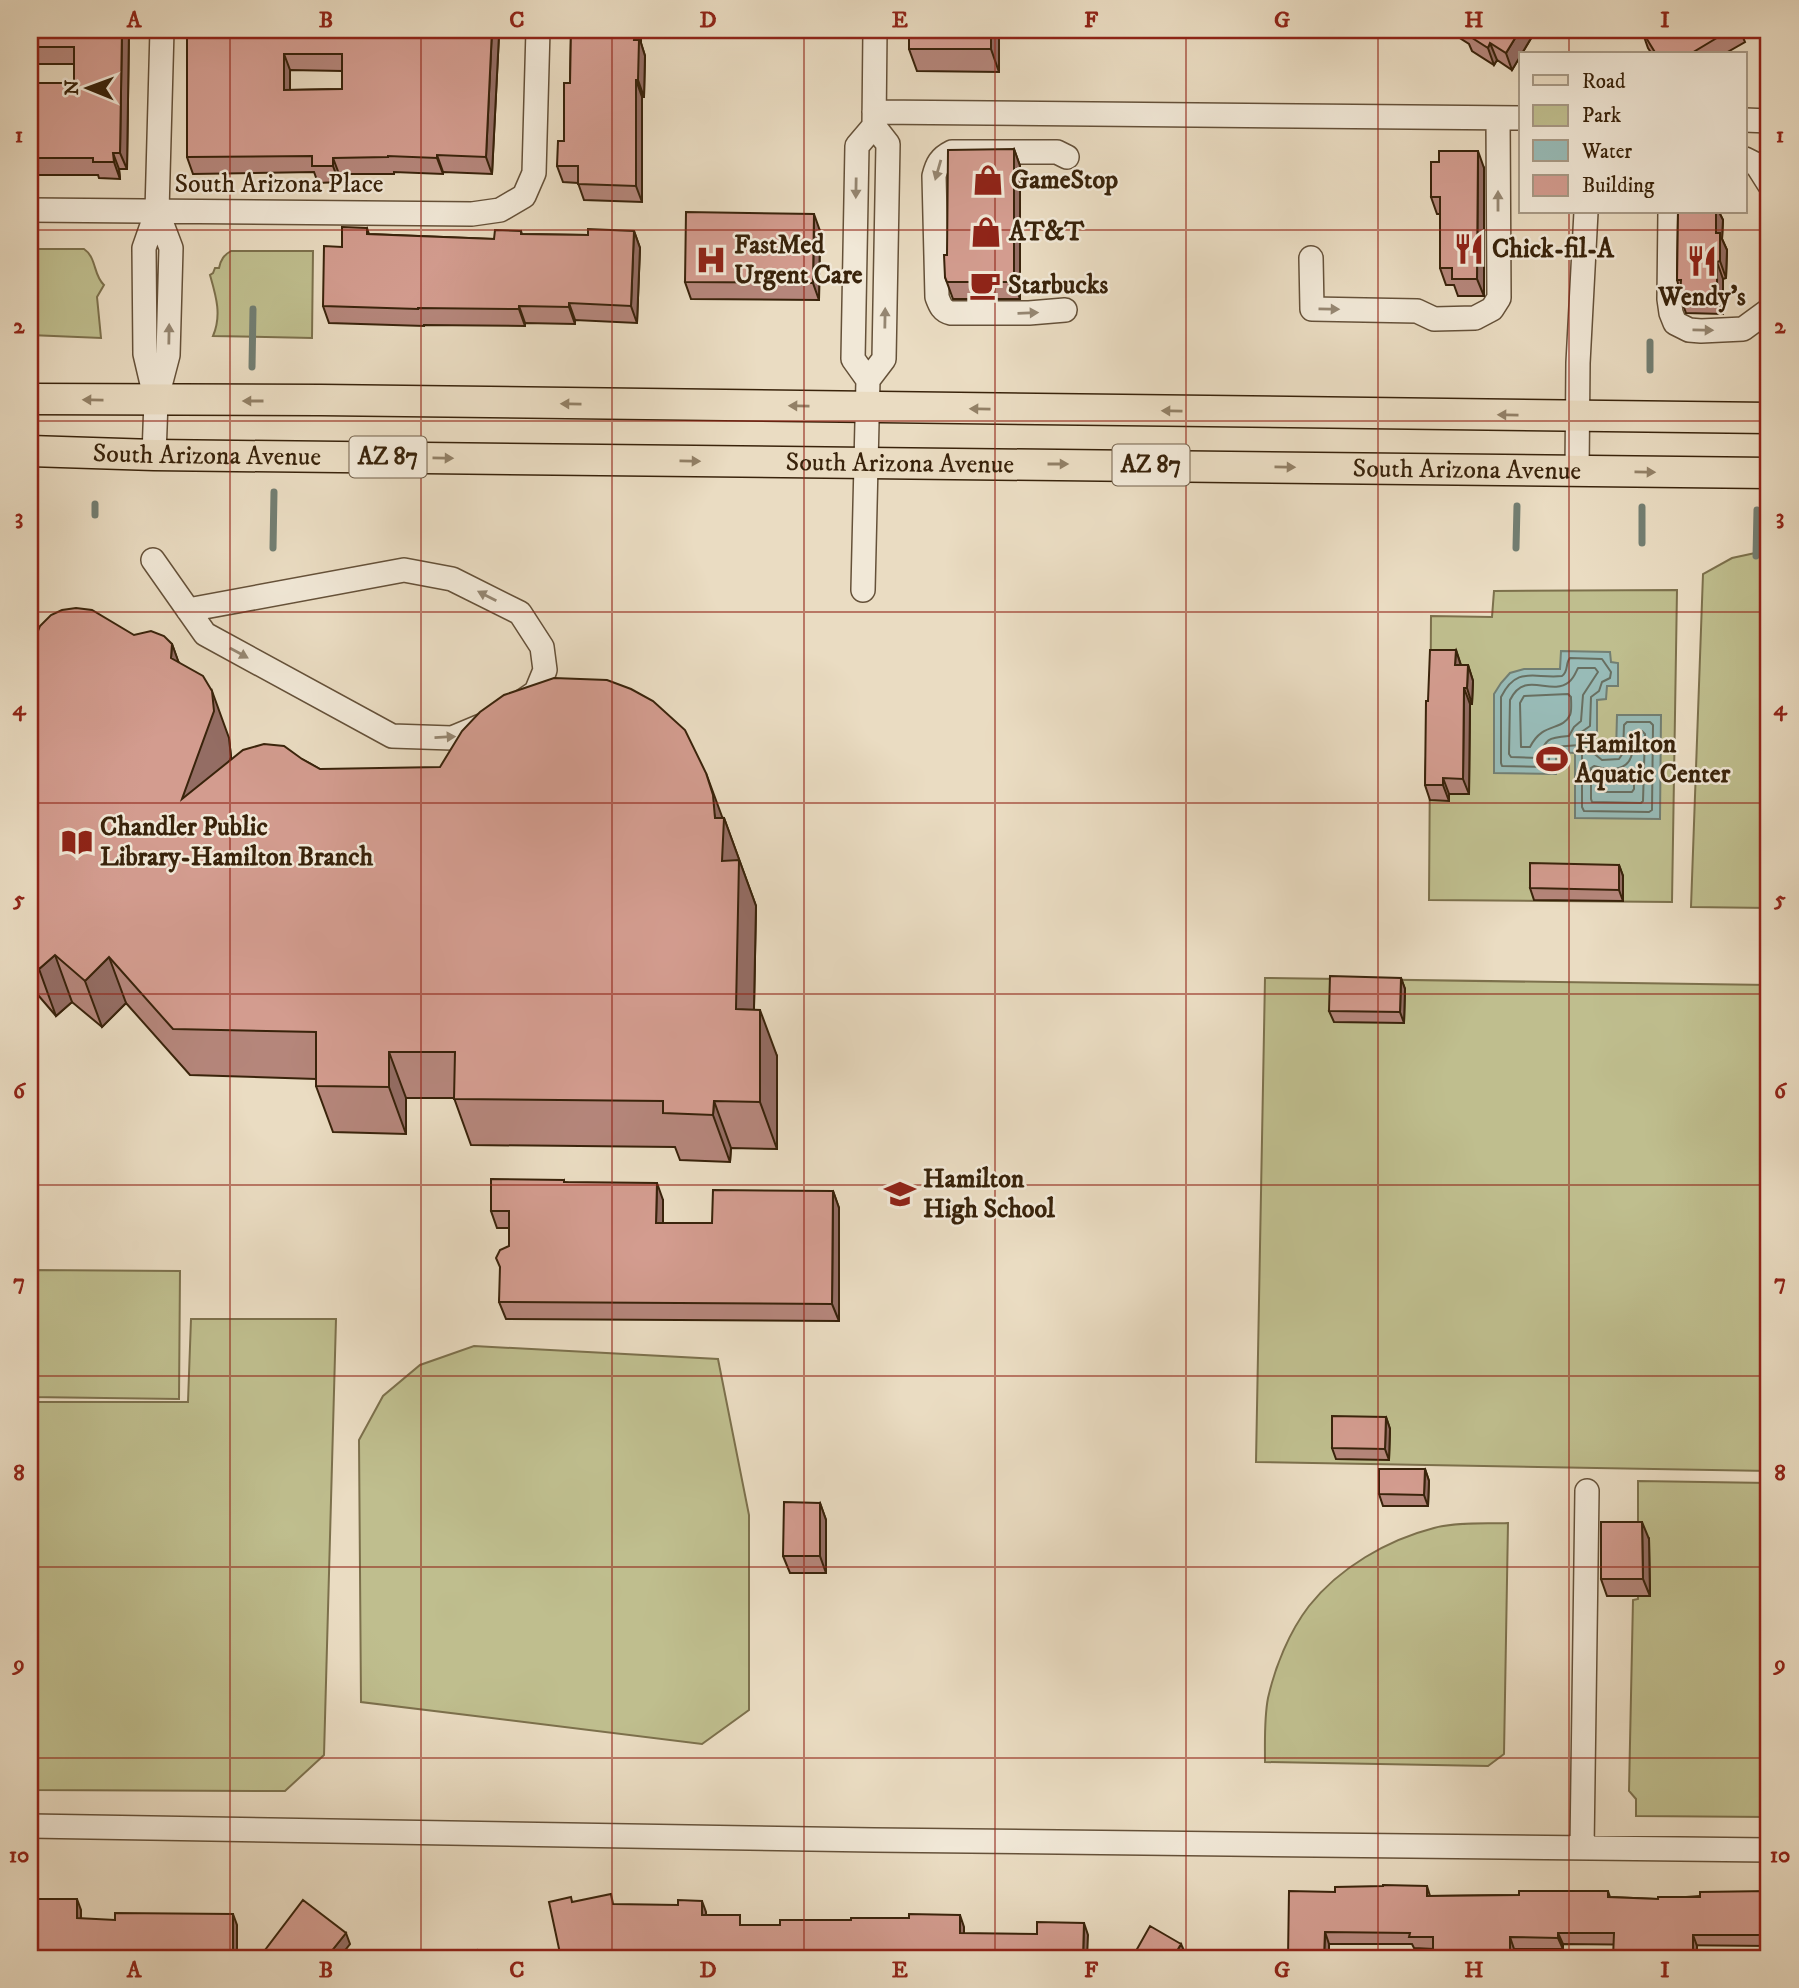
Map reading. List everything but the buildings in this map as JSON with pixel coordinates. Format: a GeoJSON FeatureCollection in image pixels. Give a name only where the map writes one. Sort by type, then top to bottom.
{"type":"FeatureCollection","features":[{"type":"Feature","properties":{"kind":"main road","name":"South Arizona Avenue"},"geometry":{"type":"LineString","coordinates":[[30,399],[156,401],[867,394],[1576,416],[1769,418]]}},
{"type":"Feature","properties":{"kind":"main road","name":"South Arizona Avenue"},"geometry":{"type":"LineString","coordinates":[[30,450],[154,455],[1769,473]]}},
{"type":"Feature","properties":{"kind":"street"},"geometry":{"type":"LineString","coordinates":[[154,455],[156,401],[168,355],[171,247],[158,211],[162,30]]}},
{"type":"Feature","properties":{"kind":"street","name":"South Arizona Place"},"geometry":{"type":"LineString","coordinates":[[30,210],[472,214],[500,210],[524,195],[534,173],[538,30]]}},
{"type":"Feature","properties":{"kind":"street"},"geometry":{"type":"LineString","coordinates":[[867,394],[884,359],[885,346],[888,144],[874,119],[875,30]]}},
{"type":"Feature","properties":{"kind":"street"},"geometry":{"type":"LineString","coordinates":[[1311,258],[1312,309],[1417,311],[1434,319],[1475,318],[1492,309],[1499,298],[1497,118]]}},
{"type":"Feature","properties":{"kind":"street"},"geometry":{"type":"LineString","coordinates":[[874,119],[1519,118]]}},
{"type":"Feature","properties":{"kind":"street"},"geometry":{"type":"LineString","coordinates":[[863,590],[867,394],[853,359],[856,159],[857,146],[874,119]]}},
{"type":"Feature","properties":{"kind":"street"},"geometry":{"type":"LineString","coordinates":[[1746,120],[1769,121]]}},
{"type":"Feature","properties":{"kind":"street"},"geometry":{"type":"LineString","coordinates":[[1065,310],[1029,313],[946,312],[937,297],[934,176],[942,156],[952,152],[1057,152],[1067,157]]}},
{"type":"Feature","properties":{"kind":"street"},"geometry":{"type":"LineString","coordinates":[[1746,159],[1758,165],[1769,184]]}},
{"type":"Feature","properties":{"kind":"street"},"geometry":{"type":"LineString","coordinates":[[1577,471],[1576,416],[1586,214]]}},
{"type":"Feature","properties":{"kind":"street"},"geometry":{"type":"LineString","coordinates":[[1670,214],[1669,299],[1675,323],[1689,330],[1743,329],[1769,310]]}},
{"type":"Feature","properties":{"kind":"street"},"geometry":{"type":"LineString","coordinates":[[153,560],[188,610],[205,634],[392,737],[452,738],[497,720],[536,692],[545,670],[542,647],[520,613],[452,579],[404,570],[188,610]]}},
{"type":"Feature","properties":{"kind":"street"},"geometry":{"type":"LineString","coordinates":[[1582,1848],[1587,1492]]}},
{"type":"Feature","properties":{"kind":"street"},"geometry":{"type":"LineString","coordinates":[[30,1826],[1769,1850]]}},
{"type":"Feature","properties":{"kind":"green space"},"geometry":{"type":"Polygon","coordinates":[[[30,249],[84,249],[88,253],[104,285],[97,297],[101,338],[30,335],[30,249]]]}},
{"type":"Feature","properties":{"kind":"green space"},"geometry":{"type":"Polygon","coordinates":[[[231,251],[313,251],[312,338],[213,336],[218,313],[210,275],[215,268],[219,268],[223,258],[231,251]]]}},
{"type":"Feature","properties":{"kind":"green space"},"geometry":{"type":"Polygon","coordinates":[[[1769,550],[1769,908],[1691,907],[1703,574],[1732,558],[1769,550]]]}},
{"type":"Feature","properties":{"kind":"green space","name":"Hamilton Aquatic Center"},"geometry":{"type":"Polygon","coordinates":[[[1677,590],[1672,902],[1429,900],[1431,616],[1492,617],[1494,591],[1677,590]]]}},
{"type":"Feature","properties":{"kind":"green space"},"geometry":{"type":"Polygon","coordinates":[[[1265,978],[1769,985],[1769,1471],[1256,1462],[1265,978]]]}},
{"type":"Feature","properties":{"kind":"green space"},"geometry":{"type":"Polygon","coordinates":[[[30,1270],[180,1271],[179,1399],[30,1397],[30,1270]]]}},
{"type":"Feature","properties":{"kind":"green space"},"geometry":{"type":"Polygon","coordinates":[[[191,1319],[336,1319],[324,1755],[285,1791],[30,1790],[30,1402],[188,1402],[191,1319]]]}},
{"type":"Feature","properties":{"kind":"green space"},"geometry":{"type":"Polygon","coordinates":[[[474,1346],[718,1359],[749,1515],[749,1710],[702,1744],[361,1702],[359,1440],[383,1396],[420,1365],[474,1346]]]}},
{"type":"Feature","properties":{"kind":"green space"},"geometry":{"type":"Polygon","coordinates":[[[1638,1481],[1769,1483],[1769,1817],[1636,1816],[1636,1799],[1629,1791],[1633,1600],[1638,1599],[1638,1481]]]}},
{"type":"Feature","properties":{"kind":"green space"},"geometry":{"type":"Polygon","coordinates":[[[1508,1523],[1504,1754],[1488,1766],[1265,1762],[1266,1714],[1275,1674],[1295,1627],[1321,1592],[1365,1557],[1416,1533],[1452,1525],[1508,1523]]]}},
{"type":"Feature","properties":{"kind":"water"},"geometry":{"type":"Polygon","coordinates":[[[1561,651],[1610,652],[1611,662],[1618,663],[1618,686],[1607,686],[1606,699],[1597,700],[1597,735],[1584,736],[1604,753],[1616,753],[1617,715],[1661,715],[1660,819],[1575,818],[1575,753],[1556,752],[1556,774],[1494,773],[1494,694],[1510,673],[1524,669],[1560,669],[1561,651]]]}},
{"type":"Feature","properties":{"kind":"waterway"},"geometry":{"type":"LineString","coordinates":[[252,367],[253,309]]}},
{"type":"Feature","properties":{"kind":"waterway"},"geometry":{"type":"LineString","coordinates":[[1650,342],[1650,370]]}},
{"type":"Feature","properties":{"kind":"waterway"},"geometry":{"type":"LineString","coordinates":[[273,548],[274,492]]}},
{"type":"Feature","properties":{"kind":"waterway"},"geometry":{"type":"LineString","coordinates":[[95,504],[95,515]]}},
{"type":"Feature","properties":{"kind":"waterway"},"geometry":{"type":"LineString","coordinates":[[1516,548],[1517,506]]}},
{"type":"Feature","properties":{"kind":"waterway"},"geometry":{"type":"LineString","coordinates":[[1642,507],[1642,543]]}},
{"type":"Feature","properties":{"kind":"waterway"},"geometry":{"type":"LineString","coordinates":[[1756,556],[1757,510]]}},
{"type":"Feature","properties":{"kind":"place","name":"GameStop"},"geometry":{"type":"Point","coordinates":[988,180]}},
{"type":"Feature","properties":{"kind":"place","name":"AT&T"},"geometry":{"type":"Point","coordinates":[986,232]}},
{"type":"Feature","properties":{"kind":"place","name":"Chick-fil-A"},"geometry":{"type":"Point","coordinates":[1469,249]}},
{"type":"Feature","properties":{"kind":"place","name":"FastMed Urgent Care"},"geometry":{"type":"Point","coordinates":[711,260]}},
{"type":"Feature","properties":{"kind":"place","name":"Wendy's"},"geometry":{"type":"Point","coordinates":[1702,261]}},
{"type":"Feature","properties":{"kind":"place","name":"Starbucks"},"geometry":{"type":"Point","coordinates":[985,285]}},
{"type":"Feature","properties":{"kind":"place","name":"Hamilton Aquatic Center"},"geometry":{"type":"Point","coordinates":[1552,759]}},
{"type":"Feature","properties":{"kind":"place","name":"Chandler Public Library-Hamilton Branch"},"geometry":{"type":"Point","coordinates":[77,842]}},
{"type":"Feature","properties":{"kind":"place","name":"Hamilton High School"},"geometry":{"type":"Point","coordinates":[900,1194]}}]}
